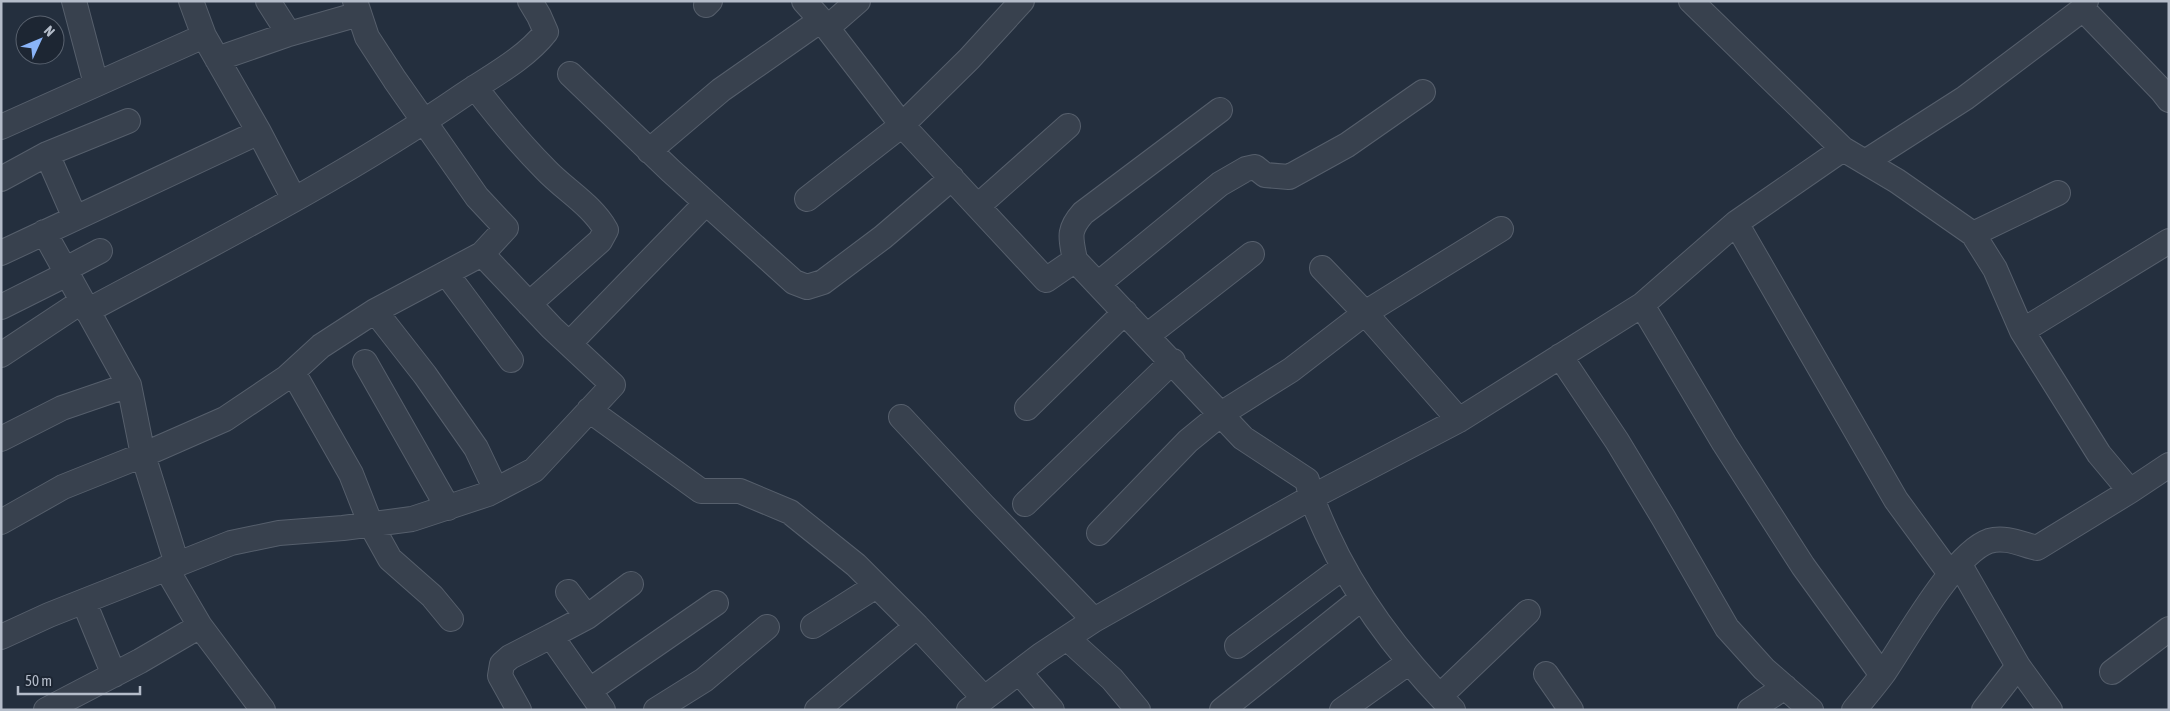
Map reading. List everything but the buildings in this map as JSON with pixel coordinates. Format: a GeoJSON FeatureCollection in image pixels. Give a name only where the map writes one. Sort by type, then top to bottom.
{"type":"FeatureCollection","features":[{"type":"Feature","properties":{"kind":"street"},"geometry":{"type":"LineString","coordinates":[[74,1],[96,84]]}},
{"type":"Feature","properties":{"kind":"street"},"geometry":{"type":"LineString","coordinates":[[192,1],[204,36],[259,132],[294,199]]}},
{"type":"Feature","properties":{"kind":"street"},"geometry":{"type":"LineString","coordinates":[[268,1],[289,34]]}},
{"type":"Feature","properties":{"kind":"street"},"geometry":{"type":"LineString","coordinates":[[1,355],[84,306],[337,176],[424,122],[535,45],[546,32],[530,1]]}},
{"type":"Feature","properties":{"kind":"street"},"geometry":{"type":"LineString","coordinates":[[804,1],[902,125],[1046,280],[1075,260]]}},
{"type":"Feature","properties":{"kind":"street"},"geometry":{"type":"LineString","coordinates":[[649,151],[721,90],[858,1]]}},
{"type":"Feature","properties":{"kind":"street"},"geometry":{"type":"LineString","coordinates":[[808,199],[902,125],[969,60],[1022,1]]}},
{"type":"Feature","properties":{"kind":"street"},"geometry":{"type":"LineString","coordinates":[[1691,1],[1842,149],[1897,181],[1973,234],[1995,269],[2022,331],[2099,454],[2130,491]]}},
{"type":"Feature","properties":{"kind":"street"},"geometry":{"type":"LineString","coordinates":[[1865,162],[1965,98],[2085,5],[2169,100]]}},
{"type":"Feature","properties":{"kind":"street"},"geometry":{"type":"LineString","coordinates":[[1,522],[63,487],[225,419],[293,372],[321,346],[375,311],[482,254],[506,228],[477,197],[424,122],[367,37],[357,8],[217,59]]}},
{"type":"Feature","properties":{"kind":"street"},"geometry":{"type":"LineString","coordinates":[[1,127],[204,36]]}},
{"type":"Feature","properties":{"kind":"street"},"geometry":{"type":"LineString","coordinates":[[570,74],[706,203],[794,282],[807,287],[823,282],[883,237],[952,178]]}},
{"type":"Feature","properties":{"kind":"street"},"geometry":{"type":"LineString","coordinates":[[475,87],[498,117],[546,170],[599,218],[606,230],[600,241],[529,304]]}},
{"type":"Feature","properties":{"kind":"street"},"geometry":{"type":"LineString","coordinates":[[1098,284],[1226,180],[1246,169],[1255,167],[1265,175],[1289,177],[1347,145],[1423,92]]}},
{"type":"Feature","properties":{"kind":"street"},"geometry":{"type":"LineString","coordinates":[[1220,110],[1083,213],[1075,222],[1070,233],[1075,260],[1244,438],[1307,480],[1310,498],[1342,568],[1408,663],[1447,706],[1528,612]]}},
{"type":"Feature","properties":{"kind":"street"},"geometry":{"type":"LineString","coordinates":[[1,179],[47,154],[128,121]]}},
{"type":"Feature","properties":{"kind":"street"},"geometry":{"type":"LineString","coordinates":[[978,206],[1068,126]]}},
{"type":"Feature","properties":{"kind":"street"},"geometry":{"type":"LineString","coordinates":[[1,253],[259,132]]}},
{"type":"Feature","properties":{"kind":"street"},"geometry":{"type":"LineString","coordinates":[[589,410],[701,491],[740,491],[790,512],[856,565],[917,626],[976,704],[1094,620],[1310,498],[1459,420],[1642,305],[1736,223],[1842,149]]}},
{"type":"Feature","properties":{"kind":"street"},"geometry":{"type":"LineString","coordinates":[[47,154],[75,218]]}},
{"type":"Feature","properties":{"kind":"street"},"geometry":{"type":"LineString","coordinates":[[1973,234],[2058,193]]}},
{"type":"Feature","properties":{"kind":"street"},"geometry":{"type":"LineString","coordinates":[[569,344],[706,203]]}},
{"type":"Feature","properties":{"kind":"street"},"geometry":{"type":"LineString","coordinates":[[1736,223],[1896,500],[1956,570],[2018,666],[2050,710]]}},
{"type":"Feature","properties":{"kind":"street"},"geometry":{"type":"LineString","coordinates":[[1099,532],[1188,441],[1221,414],[1291,370],[1365,312],[1500,229]]}},
{"type":"Feature","properties":{"kind":"street"},"geometry":{"type":"LineString","coordinates":[[44,232],[129,385],[143,455],[171,566],[200,626],[257,708]]}},
{"type":"Feature","properties":{"kind":"street"},"geometry":{"type":"LineString","coordinates":[[2022,331],[2169,241]]}},
{"type":"Feature","properties":{"kind":"street"},"geometry":{"type":"LineString","coordinates":[[1,307],[66,272],[100,251]]}},
{"type":"Feature","properties":{"kind":"street"},"geometry":{"type":"LineString","coordinates":[[1,637],[231,543],[279,533],[371,525],[412,519],[496,490],[534,470],[613,385],[529,304],[482,254]]}},
{"type":"Feature","properties":{"kind":"street"},"geometry":{"type":"LineString","coordinates":[[1148,335],[1252,254]]}},
{"type":"Feature","properties":{"kind":"street"},"geometry":{"type":"LineString","coordinates":[[1322,268],[1365,312],[1459,420]]}},
{"type":"Feature","properties":{"kind":"street"},"geometry":{"type":"LineString","coordinates":[[446,273],[511,360]]}},
{"type":"Feature","properties":{"kind":"street"},"geometry":{"type":"LineString","coordinates":[[1642,305],[1724,443],[1798,558],[1882,675]]}},
{"type":"Feature","properties":{"kind":"street"},"geometry":{"type":"LineString","coordinates":[[375,311],[425,375],[476,448],[496,490]]}},
{"type":"Feature","properties":{"kind":"street"},"geometry":{"type":"LineString","coordinates":[[1027,408],[1125,312]]}},
{"type":"Feature","properties":{"kind":"street"},"geometry":{"type":"LineString","coordinates":[[1560,356],[1617,442],[1727,628],[1764,669],[1811,710]]}},
{"type":"Feature","properties":{"kind":"street"},"geometry":{"type":"LineString","coordinates":[[366,362],[448,508]]}},
{"type":"Feature","properties":{"kind":"street"},"geometry":{"type":"LineString","coordinates":[[1025,504],[1173,362]]}},
{"type":"Feature","properties":{"kind":"street"},"geometry":{"type":"LineString","coordinates":[[293,372],[351,474],[371,525],[390,559],[432,596],[450,619]]}},
{"type":"Feature","properties":{"kind":"street"},"geometry":{"type":"LineString","coordinates":[[1,438],[62,408],[129,385]]}},
{"type":"Feature","properties":{"kind":"street"},"geometry":{"type":"LineString","coordinates":[[901,417],[983,506],[1094,620]]}},
{"type":"Feature","properties":{"kind":"street"},"geometry":{"type":"LineString","coordinates":[[1854,710],[1882,675],[1942,585],[1970,553],[1988,542],[2003,538],[2037,548],[2169,466]]}},
{"type":"Feature","properties":{"kind":"street"},"geometry":{"type":"LineString","coordinates":[[1237,646],[1342,568]]}},
{"type":"Feature","properties":{"kind":"street"},"geometry":{"type":"LineString","coordinates":[[511,707],[500,676],[502,664],[510,657],[587,617],[631,584]]}},
{"type":"Feature","properties":{"kind":"street"},"geometry":{"type":"LineString","coordinates":[[812,626],[876,586]]}},
{"type":"Feature","properties":{"kind":"street"},"geometry":{"type":"LineString","coordinates":[[568,592],[587,617]]}},
{"type":"Feature","properties":{"kind":"street"},"geometry":{"type":"LineString","coordinates":[[1222,710],[1362,598]]}},
{"type":"Feature","properties":{"kind":"street"},"geometry":{"type":"LineString","coordinates":[[84,602],[114,675]]}},
{"type":"Feature","properties":{"kind":"street"},"geometry":{"type":"LineString","coordinates":[[590,690],[716,602]]}},
{"type":"Feature","properties":{"kind":"street"},"geometry":{"type":"LineString","coordinates":[[46,710],[114,675],[200,626]]}},
{"type":"Feature","properties":{"kind":"street"},"geometry":{"type":"LineString","coordinates":[[817,710],[917,626]]}},
{"type":"Feature","properties":{"kind":"street"},"geometry":{"type":"LineString","coordinates":[[656,710],[704,680],[767,627]]}},
{"type":"Feature","properties":{"kind":"street"},"geometry":{"type":"LineString","coordinates":[[2112,672],[2169,629]]}},
{"type":"Feature","properties":{"kind":"street"},"geometry":{"type":"LineString","coordinates":[[551,636],[603,710]]}},
{"type":"Feature","properties":{"kind":"street"},"geometry":{"type":"LineString","coordinates":[[1068,639],[1112,679],[1138,710]]}},
{"type":"Feature","properties":{"kind":"street"},"geometry":{"type":"LineString","coordinates":[[1342,710],[1408,663]]}},
{"type":"Feature","properties":{"kind":"street"},"geometry":{"type":"LineString","coordinates":[[1984,710],[2018,666]]}},
{"type":"Feature","properties":{"kind":"street"},"geometry":{"type":"LineString","coordinates":[[1019,672],[1052,710]]}},
{"type":"Feature","properties":{"kind":"street"},"geometry":{"type":"LineString","coordinates":[[1546,674],[1571,710]]}},
{"type":"Feature","properties":{"kind":"street"},"geometry":{"type":"LineString","coordinates":[[1750,710],[1784,687]]}}]}
